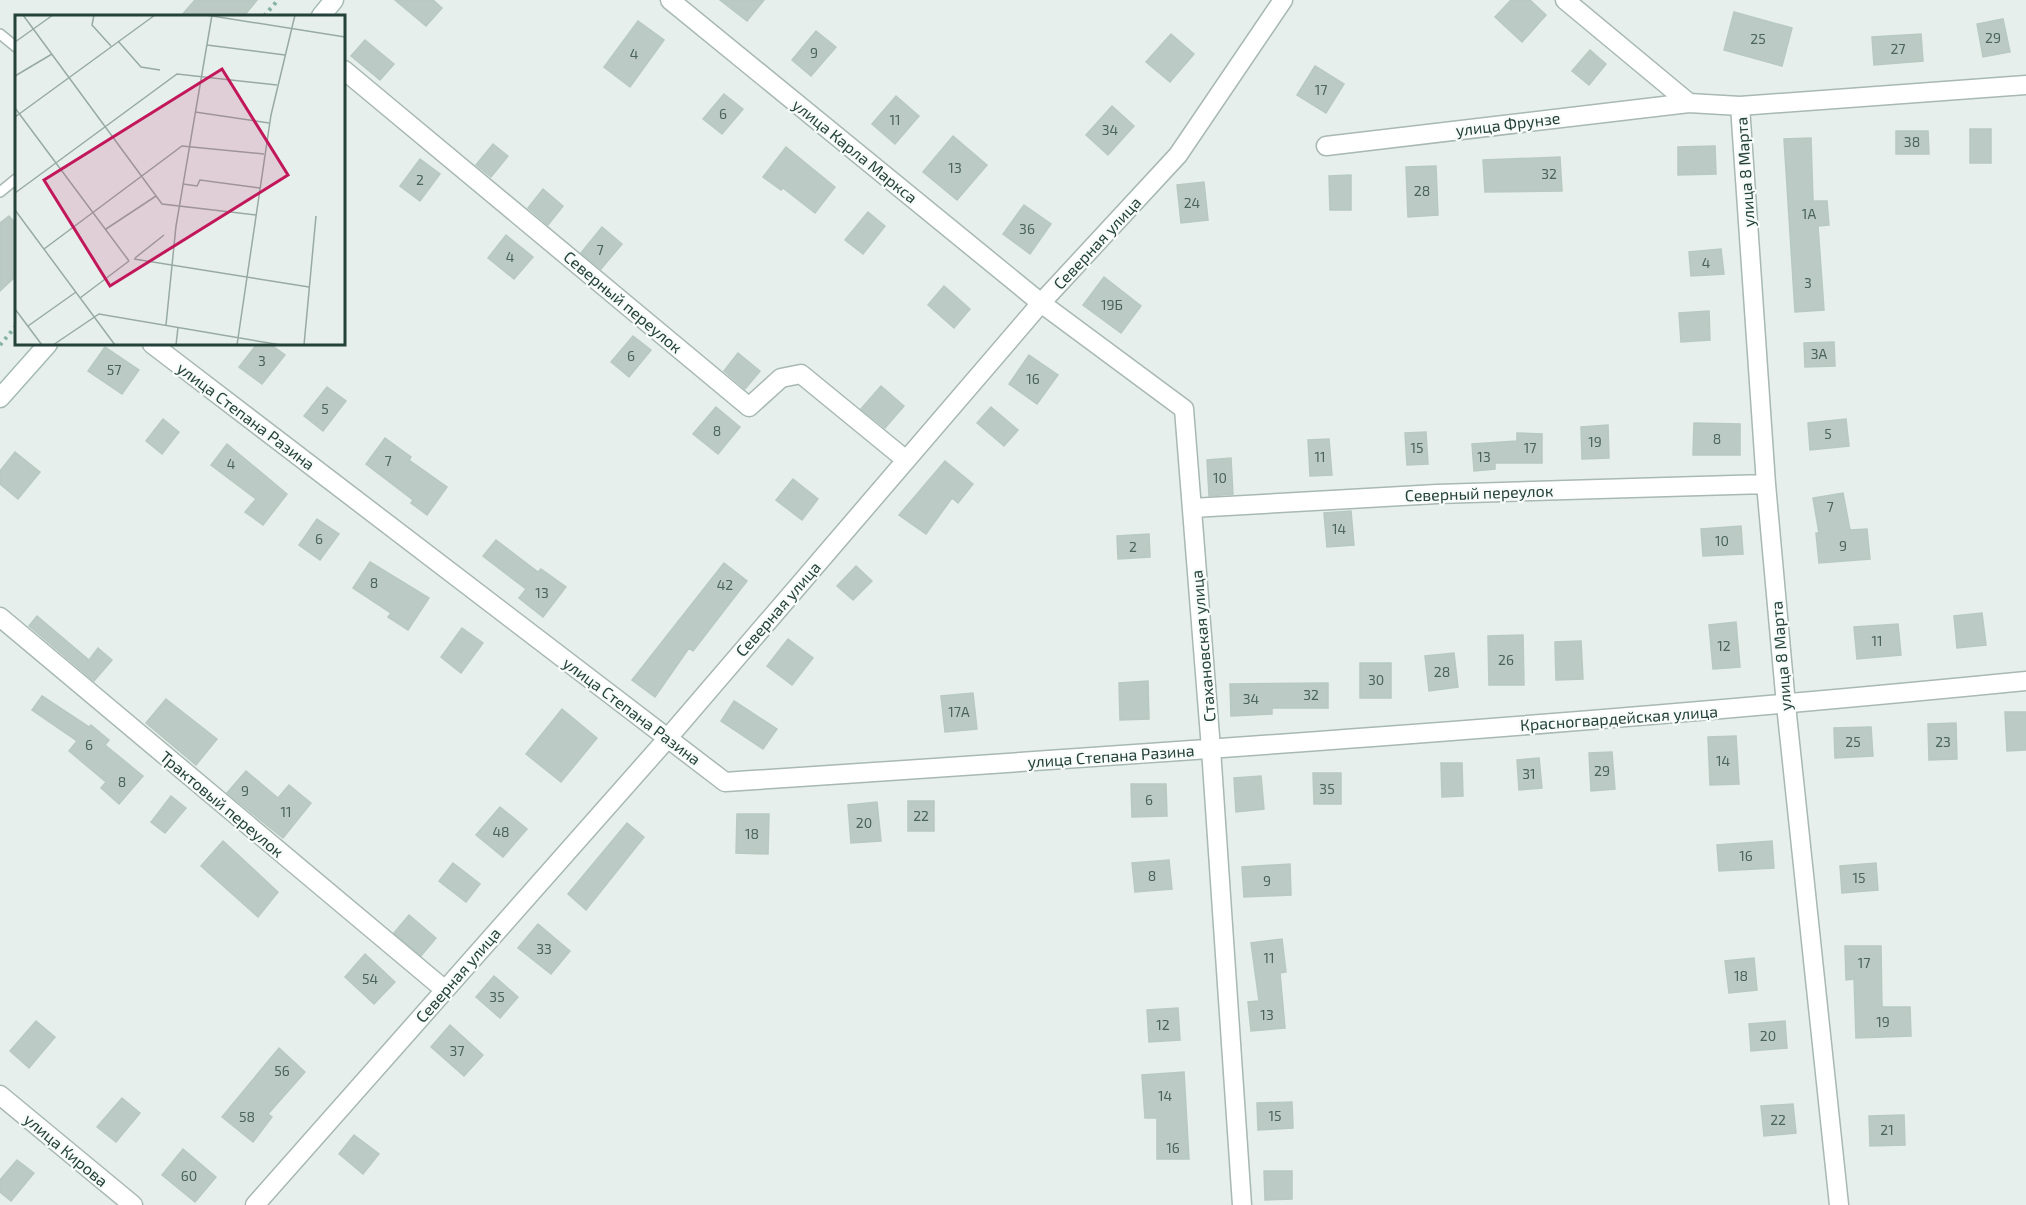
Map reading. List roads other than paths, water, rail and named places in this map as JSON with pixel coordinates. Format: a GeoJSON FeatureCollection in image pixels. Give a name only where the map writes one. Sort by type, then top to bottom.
{"type":"FeatureCollection","features":[{"type":"Feature","properties":{"kind":"street"},"geometry":{"type":"LineString","coordinates":[[322,15],[334,0]]}},
{"type":"Feature","properties":{"kind":"street","name":"улица Карла Маркса"},"geometry":{"type":"LineString","coordinates":[[670,0],[1041,303]]}},
{"type":"Feature","properties":{"kind":"street","name":"Северная улица"},"geometry":{"type":"LineString","coordinates":[[255,1205],[667,739],[1041,303],[1178,155],[1282,0]]}},
{"type":"Feature","properties":{"kind":"street"},"geometry":{"type":"LineString","coordinates":[[1565,0],[1689,103]]}},
{"type":"Feature","properties":{"kind":"street","name":"Северный переулок"},"geometry":{"type":"LineString","coordinates":[[345,71],[750,407],[781,378],[801,374],[906,460]]}},
{"type":"Feature","properties":{"kind":"street","name":"улица Фрунзе"},"geometry":{"type":"LineString","coordinates":[[1326,146],[1689,103],[1740,106],[2026,85]]}},
{"type":"Feature","properties":{"kind":"street","name":"улица 8 Марта"},"geometry":{"type":"LineString","coordinates":[[1740,106],[1766,484],[1786,705],[1839,1205]]}},
{"type":"Feature","properties":{"kind":"street","name":"Стахановская улица"},"geometry":{"type":"LineString","coordinates":[[1041,303],[1184,409],[1211,749],[1242,1205]]}},
{"type":"Feature","properties":{"kind":"street"},"geometry":{"type":"LineString","coordinates":[[0,398],[47,345]]}},
{"type":"Feature","properties":{"kind":"street","name":"улица Степана Разина"},"geometry":{"type":"LineString","coordinates":[[153,345],[725,782],[1211,749]]}},
{"type":"Feature","properties":{"kind":"street","name":"Северный переулок"},"geometry":{"type":"LineString","coordinates":[[1192,508],[1437,494],[1766,484]]}},
{"type":"Feature","properties":{"kind":"street","name":"Трактовый переулок"},"geometry":{"type":"LineString","coordinates":[[0,617],[445,990]]}},
{"type":"Feature","properties":{"kind":"street","name":"Красногвардейская улица"},"geometry":{"type":"LineString","coordinates":[[1211,749],[1786,705],[2026,681]]}},
{"type":"Feature","properties":{"kind":"street","name":"улица Кирова"},"geometry":{"type":"LineString","coordinates":[[0,1095],[133,1205]]}},
{"type":"Feature","properties":{"kind":"lane"},"geometry":{"type":"LineString","coordinates":[[0,34],[15,46]]}},
{"type":"Feature","properties":{"kind":"lane"},"geometry":{"type":"LineString","coordinates":[[2,188],[15,180]]}}]}
